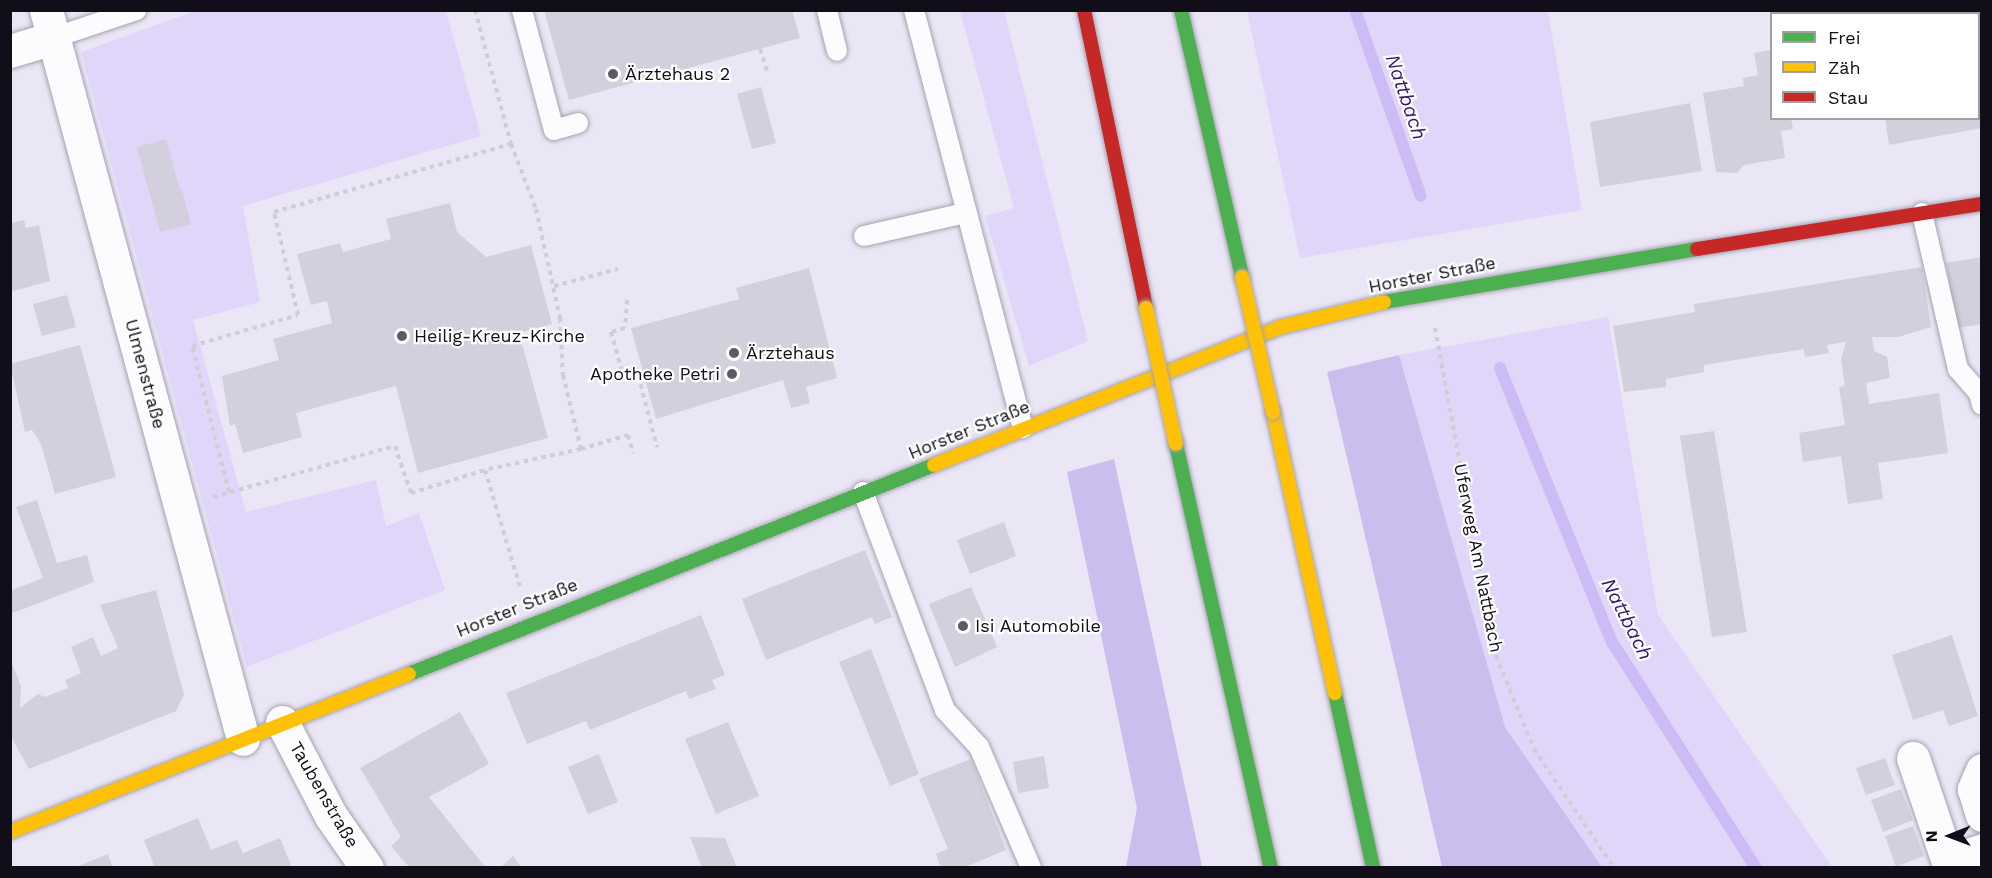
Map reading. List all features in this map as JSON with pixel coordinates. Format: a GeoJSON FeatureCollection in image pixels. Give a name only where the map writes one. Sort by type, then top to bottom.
{"type":"FeatureCollection","features":[{"type":"Feature","properties":{"kind":"main road"},"geometry":{"type":"LineString","coordinates":[[1084,10],[1146,308],[1271,867]]}},
{"type":"Feature","properties":{"kind":"main road"},"geometry":{"type":"LineString","coordinates":[[1180,10],[1242,277],[1373,867]]}},
{"type":"Feature","properties":{"kind":"main road","name":"Horster Straße"},"geometry":{"type":"LineString","coordinates":[[10,832],[530,622],[1281,327],[1428,291],[1982,204]]}},
{"type":"Feature","properties":{"kind":"street"},"geometry":{"type":"LineString","coordinates":[[10,51],[49,24]]}},
{"type":"Feature","properties":{"kind":"street","name":"Ulmenstraße"},"geometry":{"type":"LineString","coordinates":[[49,24],[243,739]]}},
{"type":"Feature","properties":{"kind":"street","name":"Taubenstraße"},"geometry":{"type":"LineString","coordinates":[[282,722],[331,816],[367,867]]}},
{"type":"Feature","properties":{"kind":"street"},"geometry":{"type":"LineString","coordinates":[[1914,758],[1948,862],[1982,850]]}},
{"type":"Feature","properties":{"kind":"street"},"geometry":{"type":"LineString","coordinates":[[1982,770],[1974,789],[1982,815]]}},
{"type":"Feature","properties":{"kind":"lane"},"geometry":{"type":"LineString","coordinates":[[49,24],[136,10]]}},
{"type":"Feature","properties":{"kind":"lane"},"geometry":{"type":"LineString","coordinates":[[522,10],[554,130],[578,123]]}},
{"type":"Feature","properties":{"kind":"lane"},"geometry":{"type":"LineString","coordinates":[[827,10],[837,51]]}},
{"type":"Feature","properties":{"kind":"lane"},"geometry":{"type":"LineString","coordinates":[[914,10],[965,213],[1023,428]]}},
{"type":"Feature","properties":{"kind":"lane"},"geometry":{"type":"LineString","coordinates":[[864,237],[965,213]]}},
{"type":"Feature","properties":{"kind":"lane"},"geometry":{"type":"LineString","coordinates":[[1923,213],[1958,369],[1979,393],[1982,405]]}},
{"type":"Feature","properties":{"kind":"lane"},"geometry":{"type":"LineString","coordinates":[[863,492],[945,710],[979,747],[1031,867]]}},
{"type":"Feature","properties":{"kind":"path"},"geometry":{"type":"LineString","coordinates":[[475,10],[511,144],[536,209],[554,286],[565,351],[563,375],[581,449]]}},
{"type":"Feature","properties":{"kind":"path"},"geometry":{"type":"LineString","coordinates":[[760,49],[767,71]]}},
{"type":"Feature","properties":{"kind":"path"},"geometry":{"type":"LineString","coordinates":[[229,492],[192,346],[298,315],[274,212],[511,144]]}},
{"type":"Feature","properties":{"kind":"path"},"geometry":{"type":"LineString","coordinates":[[554,286],[618,269]]}},
{"type":"Feature","properties":{"kind":"path","name":"Uferweg Am Nattbach"},"geometry":{"type":"LineString","coordinates":[[1428,291],[1496,656],[1534,749],[1614,867]]}},
{"type":"Feature","properties":{"kind":"path"},"geometry":{"type":"LineString","coordinates":[[627,300],[625,328],[611,332],[622,371],[636,367],[657,447]]}},
{"type":"Feature","properties":{"kind":"path"},"geometry":{"type":"LineString","coordinates":[[180,506],[395,446],[411,493],[485,470],[581,449],[628,435],[633,453]]}},
{"type":"Feature","properties":{"kind":"path"},"geometry":{"type":"LineString","coordinates":[[485,470],[530,622]]}},
{"type":"Feature","properties":{"kind":"shaded area"},"geometry":{"type":"Polygon","coordinates":[[[195,11],[446,11],[481,136],[243,206],[260,302],[193,320],[246,512],[376,480],[386,526],[419,513],[445,590],[247,667],[81,52],[195,11]]]}},
{"type":"Feature","properties":{"kind":"shaded area"},"geometry":{"type":"Polygon","coordinates":[[[960,11],[1004,11],[1088,341],[1029,366],[985,216],[1014,208],[960,11]]]}},
{"type":"Feature","properties":{"kind":"shaded area"},"geometry":{"type":"Polygon","coordinates":[[[1247,11],[1548,11],[1582,210],[1300,258],[1247,11]]]}},
{"type":"Feature","properties":{"kind":"shaded area"},"geometry":{"type":"Polygon","coordinates":[[[1608,317],[1658,615],[1832,867],[1602,867],[1505,727],[1399,355],[1608,317]]]}},
{"type":"Feature","properties":{"kind":"shaded area"},"geometry":{"type":"Polygon","coordinates":[[[1399,355],[1505,727],[1602,867],[1442,867],[1327,372],[1399,355]]]}},
{"type":"Feature","properties":{"kind":"shaded area"},"geometry":{"type":"Polygon","coordinates":[[[1114,459],[1202,867],[1126,867],[1137,808],[1067,472],[1114,459]]]}},
{"type":"Feature","properties":{"kind":"building","name":"Ärztehaus 2"},"geometry":{"type":"Polygon","coordinates":[[[544,10],[792,10],[800,38],[569,100],[544,10]]]}},
{"type":"Feature","properties":{"kind":"building"},"geometry":{"type":"Polygon","coordinates":[[[1770,50],[1770,120],[1791,120],[1793,129],[1781,131],[1785,158],[1744,165],[1737,173],[1716,172],[1703,93],[1744,86],[1743,78],[1758,75],[1754,53],[1770,50]]]}},
{"type":"Feature","properties":{"kind":"building"},"geometry":{"type":"Polygon","coordinates":[[[1982,61],[1982,128],[1889,145],[1885,120],[1980,120],[1982,61]]]}},
{"type":"Feature","properties":{"kind":"building"},"geometry":{"type":"Polygon","coordinates":[[[761,87],[776,143],[752,149],[737,94],[761,87]]]}},
{"type":"Feature","properties":{"kind":"building"},"geometry":{"type":"Polygon","coordinates":[[[1690,103],[1702,171],[1600,187],[1590,122],[1690,103]]]}},
{"type":"Feature","properties":{"kind":"building"},"geometry":{"type":"Polygon","coordinates":[[[166,139],[180,190],[153,198],[182,190],[191,224],[160,232],[137,147],[166,139]]]}},
{"type":"Feature","properties":{"kind":"building","name":"Heilig-Kreuz-Kirche"},"geometry":{"type":"Polygon","coordinates":[[[450,203],[457,232],[486,257],[531,245],[552,324],[519,333],[548,438],[418,473],[396,386],[296,413],[302,437],[243,453],[235,424],[230,426],[222,376],[279,360],[273,339],[332,323],[327,301],[311,305],[297,254],[340,243],[343,252],[391,239],[386,219],[450,203]]]}},
{"type":"Feature","properties":{"kind":"building"},"geometry":{"type":"Polygon","coordinates":[[[24,220],[26,228],[39,225],[50,281],[10,292],[10,223],[24,220]]]}},
{"type":"Feature","properties":{"kind":"building"},"geometry":{"type":"Polygon","coordinates":[[[1982,257],[1982,324],[1957,328],[1946,263],[1982,257]]]}},
{"type":"Feature","properties":{"kind":"building"},"geometry":{"type":"Polygon","coordinates":[[[1922,267],[1931,327],[1898,337],[1872,337],[1874,351],[1887,357],[1890,378],[1866,383],[1869,404],[1939,393],[1948,453],[1878,463],[1883,499],[1848,504],[1841,456],[1803,462],[1799,433],[1845,425],[1839,387],[1845,386],[1841,359],[1846,342],[1827,345],[1829,353],[1805,357],[1804,349],[1704,365],[1704,372],[1666,379],[1666,387],[1624,392],[1613,326],[1695,312],[1694,304],[1922,267]]]}},
{"type":"Feature","properties":{"kind":"building","name":"Ärztehaus"},"geometry":{"type":"Polygon","coordinates":[[[809,268],[837,378],[806,387],[810,403],[791,408],[783,380],[656,419],[631,328],[739,299],[736,288],[809,268]]]}},
{"type":"Feature","properties":{"kind":"building"},"geometry":{"type":"Polygon","coordinates":[[[67,295],[76,327],[42,336],[33,304],[67,295]]]}},
{"type":"Feature","properties":{"kind":"building"},"geometry":{"type":"Polygon","coordinates":[[[80,345],[116,477],[55,494],[41,444],[32,430],[25,432],[10,364],[80,345]]]}},
{"type":"Feature","properties":{"kind":"building"},"geometry":{"type":"Polygon","coordinates":[[[1714,431],[1747,632],[1712,637],[1680,436],[1714,431]]]}},
{"type":"Feature","properties":{"kind":"building"},"geometry":{"type":"Polygon","coordinates":[[[37,500],[57,563],[87,555],[94,582],[10,614],[10,591],[43,578],[16,507],[37,500]]]}},
{"type":"Feature","properties":{"kind":"building"},"geometry":{"type":"Polygon","coordinates":[[[1004,522],[1016,556],[970,574],[957,540],[1004,522]]]}},
{"type":"Feature","properties":{"kind":"building"},"geometry":{"type":"Polygon","coordinates":[[[865,550],[892,617],[875,624],[872,617],[766,660],[742,599],[865,550]]]}},
{"type":"Feature","properties":{"kind":"building","name":"Isi Automobile"},"geometry":{"type":"Polygon","coordinates":[[[971,587],[997,647],[955,667],[929,604],[971,587]]]}},
{"type":"Feature","properties":{"kind":"building"},"geometry":{"type":"Polygon","coordinates":[[[156,590],[184,695],[176,711],[29,769],[10,735],[10,659],[21,686],[20,708],[38,694],[45,697],[68,688],[65,680],[81,673],[71,647],[93,637],[101,656],[118,648],[100,605],[156,590]]]}},
{"type":"Feature","properties":{"kind":"building"},"geometry":{"type":"Polygon","coordinates":[[[701,615],[725,675],[712,680],[716,689],[689,699],[686,691],[590,730],[586,721],[527,744],[506,693],[701,615]]]}},
{"type":"Feature","properties":{"kind":"building"},"geometry":{"type":"Polygon","coordinates":[[[1952,635],[1978,716],[1949,726],[1943,710],[1913,720],[1892,655],[1952,635]]]}},
{"type":"Feature","properties":{"kind":"building"},"geometry":{"type":"Polygon","coordinates":[[[871,649],[919,774],[890,786],[839,662],[871,649]]]}},
{"type":"Feature","properties":{"kind":"building"},"geometry":{"type":"Polygon","coordinates":[[[460,712],[489,764],[429,797],[486,868],[410,868],[391,846],[401,837],[360,768],[460,712]]]}},
{"type":"Feature","properties":{"kind":"building"},"geometry":{"type":"Polygon","coordinates":[[[728,722],[759,796],[716,814],[685,739],[728,722]]]}},
{"type":"Feature","properties":{"kind":"building"},"geometry":{"type":"Polygon","coordinates":[[[599,754],[618,802],[588,814],[568,767],[599,754]]]}},
{"type":"Feature","properties":{"kind":"building"},"geometry":{"type":"Polygon","coordinates":[[[1044,756],[1049,788],[1018,793],[1013,762],[1044,756]]]}},
{"type":"Feature","properties":{"kind":"building"},"geometry":{"type":"Polygon","coordinates":[[[1885,758],[1895,785],[1866,795],[1856,768],[1885,758]]]}},
{"type":"Feature","properties":{"kind":"building"},"geometry":{"type":"Polygon","coordinates":[[[971,759],[1006,850],[963,868],[941,868],[936,854],[948,849],[919,779],[971,759]]]}},
{"type":"Feature","properties":{"kind":"building"},"geometry":{"type":"Polygon","coordinates":[[[1901,789],[1913,820],[1883,832],[1871,800],[1901,789]]]}},
{"type":"Feature","properties":{"kind":"building"},"geometry":{"type":"Polygon","coordinates":[[[198,818],[211,850],[237,840],[243,853],[280,838],[292,868],[155,868],[144,840],[198,818]]]}},
{"type":"Feature","properties":{"kind":"building"},"geometry":{"type":"Polygon","coordinates":[[[1913,826],[1924,856],[1896,867],[1885,836],[1913,826]]]}},
{"type":"Feature","properties":{"kind":"building"},"geometry":{"type":"Polygon","coordinates":[[[690,837],[725,838],[737,868],[702,868],[690,837]]]}},
{"type":"Feature","properties":{"kind":"building"},"geometry":{"type":"Polygon","coordinates":[[[108,854],[113,868],[76,868],[76,867],[108,854]]]}},
{"type":"Feature","properties":{"kind":"building"},"geometry":{"type":"Polygon","coordinates":[[[513,856],[522,868],[500,868],[513,856]]]}},
{"type":"Feature","properties":{"kind":"waterway","name":"Nattbach"},"geometry":{"type":"LineString","coordinates":[[1355,10],[1421,196]]}},
{"type":"Feature","properties":{"kind":"waterway","name":"Nattbach"},"geometry":{"type":"LineString","coordinates":[[1500,368],[1612,642],[1756,868]]}},
{"type":"Feature","properties":{"kind":"traffic: fast"},"geometry":{"type":"LineString","coordinates":[[1181,10],[1242,277]]}},
{"type":"Feature","properties":{"kind":"traffic: fast"},"geometry":{"type":"LineString","coordinates":[[1384,302],[1697,249]]}},
{"type":"Feature","properties":{"kind":"traffic: fast"},"geometry":{"type":"LineString","coordinates":[[1176,444],[1271,868]]}},
{"type":"Feature","properties":{"kind":"traffic: fast"},"geometry":{"type":"LineString","coordinates":[[409,674],[934,465]]}},
{"type":"Feature","properties":{"kind":"traffic: fast"},"geometry":{"type":"LineString","coordinates":[[1335,693],[1373,868]]}},
{"type":"Feature","properties":{"kind":"traffic: slow"},"geometry":{"type":"LineString","coordinates":[[1242,277],[1273,412]]}},
{"type":"Feature","properties":{"kind":"traffic: slow"},"geometry":{"type":"LineString","coordinates":[[934,465],[1281,327],[1384,302]]}},
{"type":"Feature","properties":{"kind":"traffic: slow"},"geometry":{"type":"LineString","coordinates":[[1146,308],[1176,444]]}},
{"type":"Feature","properties":{"kind":"traffic: slow"},"geometry":{"type":"LineString","coordinates":[[1273,412],[1335,693]]}},
{"type":"Feature","properties":{"kind":"traffic: slow"},"geometry":{"type":"LineString","coordinates":[[10,832],[409,674]]}},
{"type":"Feature","properties":{"kind":"traffic: jam"},"geometry":{"type":"LineString","coordinates":[[1084,10],[1146,308]]}},
{"type":"Feature","properties":{"kind":"traffic: jam"},"geometry":{"type":"LineString","coordinates":[[1697,249],[1982,204]]}},
{"type":"Feature","properties":{"kind":"place","name":"Ärztehaus 2"},"geometry":{"type":"Point","coordinates":[613,74]}},
{"type":"Feature","properties":{"kind":"place","name":"Heilig-Kreuz-Kirche"},"geometry":{"type":"Point","coordinates":[402,336]}},
{"type":"Feature","properties":{"kind":"place","name":"Ärztehaus"},"geometry":{"type":"Point","coordinates":[734,353]}},
{"type":"Feature","properties":{"kind":"place","name":"Apotheke Petri"},"geometry":{"type":"Point","coordinates":[732,374]}},
{"type":"Feature","properties":{"kind":"place","name":"Isi Automobile"},"geometry":{"type":"Point","coordinates":[963,626]}}]}
